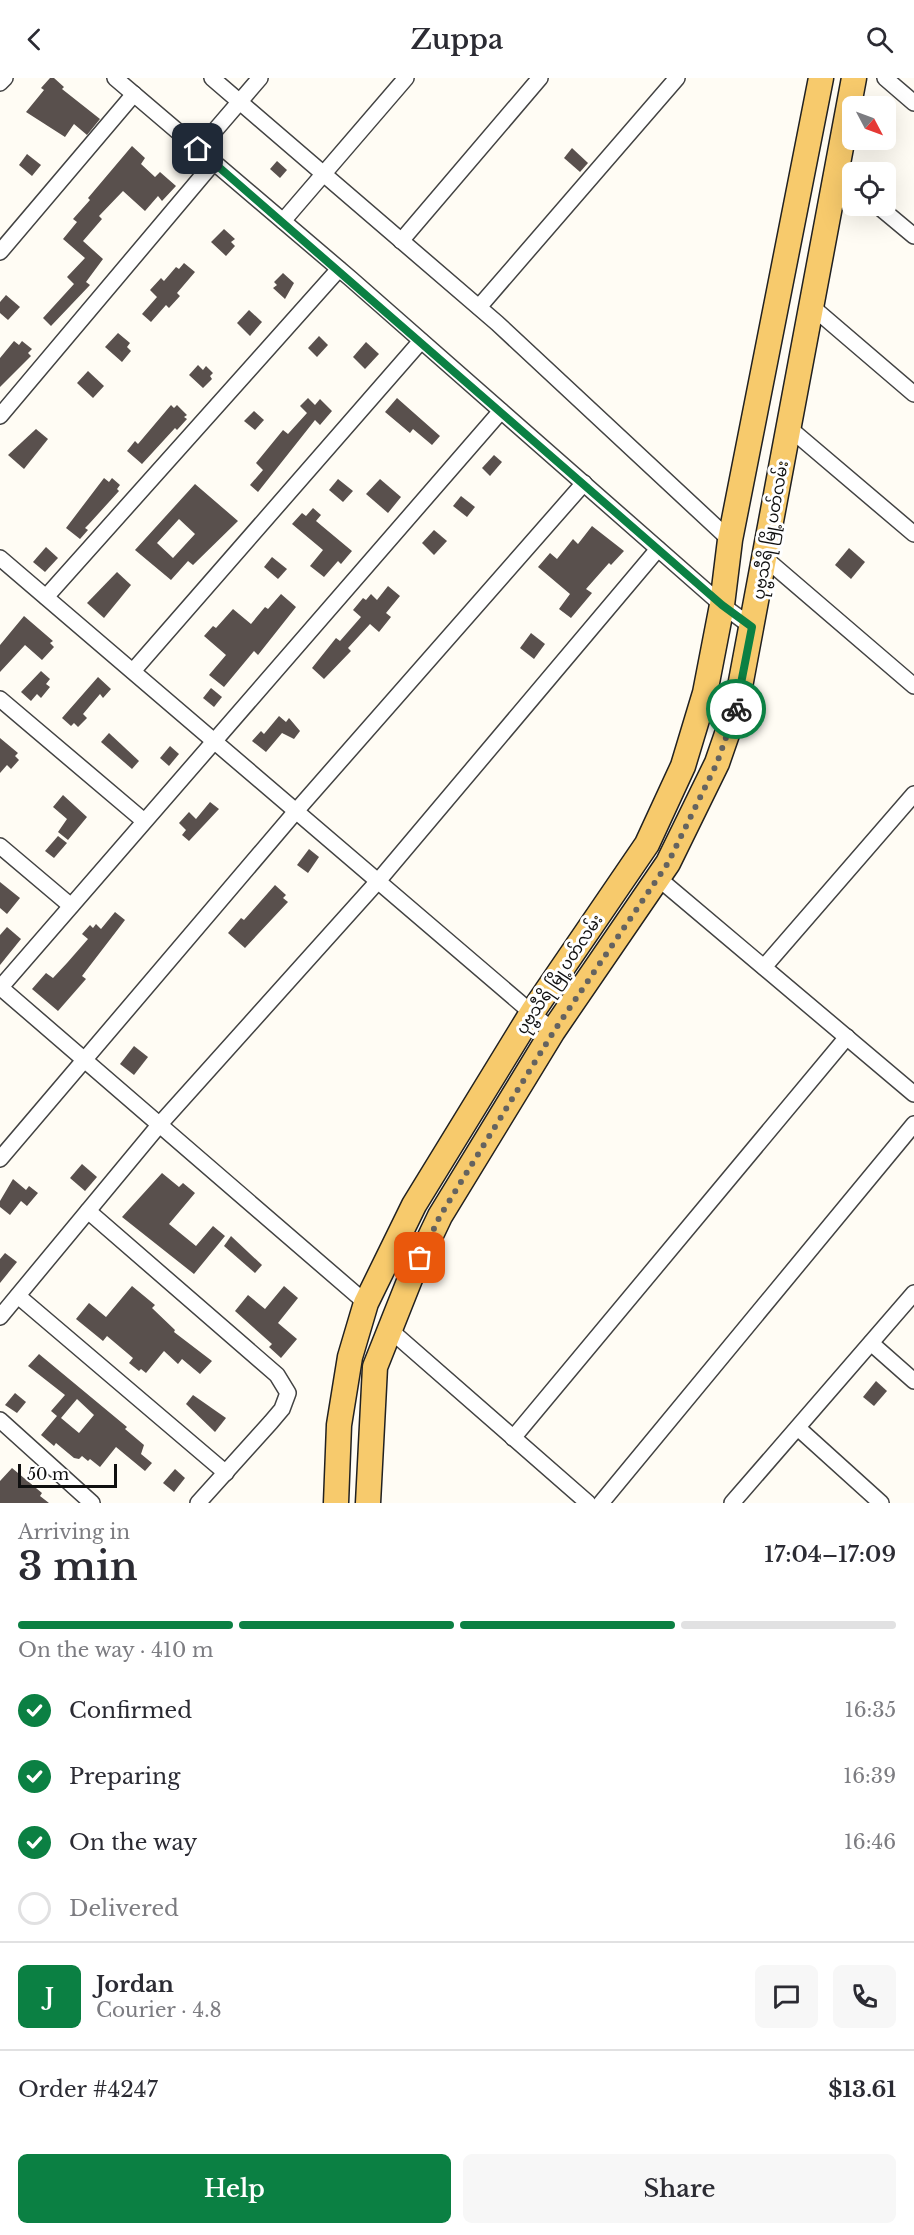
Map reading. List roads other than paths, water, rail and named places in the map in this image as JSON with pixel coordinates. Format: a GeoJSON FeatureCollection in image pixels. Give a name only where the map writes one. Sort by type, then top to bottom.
{"type":"FeatureCollection","features":[{"type":"Feature","properties":{"kind":"main road","name":"ပုဗ္ဗသီရိ မြို့ပတ်လမ်း"},"geometry":{"type":"LineString","coordinates":[[336,1503],[341,1414],[350,1357],[366,1303],[414,1205],[533,1011],[647,844],[683,766],[705,693],[722,605],[730,540],[821,78]]}},
{"type":"Feature","properties":{"kind":"main road","name":"ပုဗ္ဗသီရိ မြို့ပတ်လမ်း"},"geometry":{"type":"LineString","coordinates":[[845,162],[854,78]]}},
{"type":"Feature","properties":{"kind":"main road","name":"ပုဗ္ဗသီရိ မြို့ပတ်လမ်း"},"geometry":{"type":"LineString","coordinates":[[368,1503],[375,1367],[389,1329],[440,1216],[554,1031],[658,878],[717,763],[736,708],[766,559],[810,305],[842,187]]}},
{"type":"Feature","properties":{"kind":"street"},"geometry":{"type":"LineString","coordinates":[[0,83],[4,78]]}},
{"type":"Feature","properties":{"kind":"street"},"geometry":{"type":"LineString","coordinates":[[115,78],[339,269],[722,605],[752,627]]}},
{"type":"Feature","properties":{"kind":"street"},"geometry":{"type":"LineString","coordinates":[[212,78],[479,307],[730,540]]}},
{"type":"Feature","properties":{"kind":"street"},"geometry":{"type":"LineString","coordinates":[[198,149],[260,78]]}},
{"type":"Feature","properties":{"kind":"street"},"geometry":{"type":"LineString","coordinates":[[283,222],[406,78]]}},
{"type":"Feature","properties":{"kind":"street"},"geometry":{"type":"LineString","coordinates":[[401,241],[540,78]]}},
{"type":"Feature","properties":{"kind":"street"},"geometry":{"type":"LineString","coordinates":[[479,307],[677,78]]}},
{"type":"Feature","properties":{"kind":"street"},"geometry":{"type":"LineString","coordinates":[[885,78],[914,103]]}},
{"type":"Feature","properties":{"kind":"street"},"geometry":{"type":"LineString","coordinates":[[0,252],[134,94]]}},
{"type":"Feature","properties":{"kind":"street"},"geometry":{"type":"LineString","coordinates":[[0,416],[214,162]]}},
{"type":"Feature","properties":{"kind":"street"},"geometry":{"type":"LineString","coordinates":[[890,216],[914,236]]}},
{"type":"Feature","properties":{"kind":"street"},"geometry":{"type":"LineString","coordinates":[[46,597],[339,269]]}},
{"type":"Feature","properties":{"kind":"street"},"geometry":{"type":"LineString","coordinates":[[810,305],[914,394]]}},
{"type":"Feature","properties":{"kind":"street"},"geometry":{"type":"LineString","coordinates":[[134,671],[421,341]]}},
{"type":"Feature","properties":{"kind":"street"},"geometry":{"type":"LineString","coordinates":[[366,1303],[0,987],[501,411]]}},
{"type":"Feature","properties":{"kind":"street"},"geometry":{"type":"LineString","coordinates":[[788,427],[914,534]]}},
{"type":"Feature","properties":{"kind":"street"},"geometry":{"type":"LineString","coordinates":[[0,1159],[297,810],[584,483]]}},
{"type":"Feature","properties":{"kind":"street"},"geometry":{"type":"LineString","coordinates":[[0,1317],[160,1124],[380,880],[658,549]]}},
{"type":"Feature","properties":{"kind":"street"},"geometry":{"type":"LineString","coordinates":[[0,558],[380,880],[554,1031]]}},
{"type":"Feature","properties":{"kind":"street"},"geometry":{"type":"LineString","coordinates":[[766,559],[914,686]]}},
{"type":"Feature","properties":{"kind":"street"},"geometry":{"type":"LineString","coordinates":[[0,699],[144,821]]}},
{"type":"Feature","properties":{"kind":"street"},"geometry":{"type":"LineString","coordinates":[[764,967],[914,794]]}},
{"type":"Feature","properties":{"kind":"street"},"geometry":{"type":"LineString","coordinates":[[0,846],[70,906]]}},
{"type":"Feature","properties":{"kind":"street"},"geometry":{"type":"LineString","coordinates":[[658,878],[914,1094]]}},
{"type":"Feature","properties":{"kind":"street"},"geometry":{"type":"LineString","coordinates":[[513,1438],[847,1038]]}},
{"type":"Feature","properties":{"kind":"street"},"geometry":{"type":"LineString","coordinates":[[601,1503],[914,1124]]}},
{"type":"Feature","properties":{"kind":"street"},"geometry":{"type":"LineString","coordinates":[[88,1210],[277,1375],[288,1393],[282,1408],[198,1503]]}},
{"type":"Feature","properties":{"kind":"street"},"geometry":{"type":"LineString","coordinates":[[732,1503],[914,1293]]}},
{"type":"Feature","properties":{"kind":"street"},"geometry":{"type":"LineString","coordinates":[[18,1296],[226,1473]]}},
{"type":"Feature","properties":{"kind":"street"},"geometry":{"type":"LineString","coordinates":[[389,1329],[588,1503]]}},
{"type":"Feature","properties":{"kind":"street"},"geometry":{"type":"LineString","coordinates":[[871,1343],[914,1381]]}},
{"type":"Feature","properties":{"kind":"street"},"geometry":{"type":"LineString","coordinates":[[0,1420],[92,1503]]}},
{"type":"Feature","properties":{"kind":"street"},"geometry":{"type":"LineString","coordinates":[[798,1428],[881,1503]]}}]}
